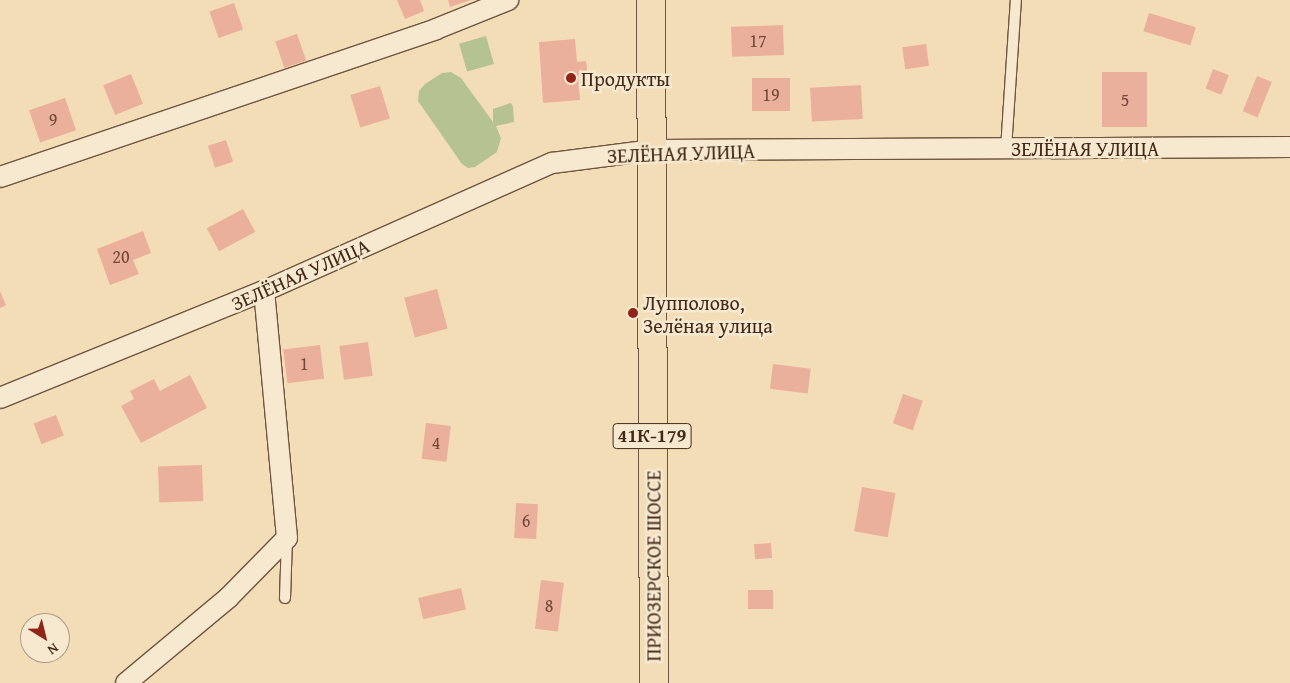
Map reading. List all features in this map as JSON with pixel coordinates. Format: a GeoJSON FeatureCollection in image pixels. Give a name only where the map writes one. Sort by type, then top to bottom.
{"type":"FeatureCollection","features":[{"type":"Feature","properties":{"kind":"main road","name":"ПРИОЗЕРСКОЕ ШОССЕ"},"geometry":{"type":"LineString","coordinates":[[652,0],[651,321],[654,683]]}},
{"type":"Feature","properties":{"kind":"street"},"geometry":{"type":"LineString","coordinates":[[0,177],[436,29],[508,0]]}},
{"type":"Feature","properties":{"kind":"street","name":"ЗЕЛЁНАЯ УЛИЦА"},"geometry":{"type":"LineString","coordinates":[[0,398],[264,291],[552,163],[653,150],[1290,147]]}},
{"type":"Feature","properties":{"kind":"street"},"geometry":{"type":"LineString","coordinates":[[126,683],[228,598],[287,538],[264,291]]}},
{"type":"Feature","properties":{"kind":"lane"},"geometry":{"type":"LineString","coordinates":[[1006,149],[1016,0]]}},
{"type":"Feature","properties":{"kind":"lane"},"geometry":{"type":"LineString","coordinates":[[285,598],[287,538]]}},
{"type":"Feature","properties":{"kind":"green space"},"geometry":{"type":"Polygon","coordinates":[[[486,36],[494,64],[467,72],[459,44],[486,36]]]}},
{"type":"Feature","properties":{"kind":"green space"},"geometry":{"type":"Polygon","coordinates":[[[451,72],[461,78],[493,122],[493,109],[511,103],[513,107],[514,122],[496,126],[501,138],[497,152],[475,167],[468,168],[462,164],[418,101],[419,91],[425,84],[442,73],[451,72]]]}},
{"type":"Feature","properties":{"kind":"building"},"geometry":{"type":"Polygon","coordinates":[[[397,0],[420,0],[424,11],[405,19],[397,0]]]}},
{"type":"Feature","properties":{"kind":"building"},"geometry":{"type":"Polygon","coordinates":[[[448,0],[471,0],[450,7],[448,0]]]}},
{"type":"Feature","properties":{"kind":"building"},"geometry":{"type":"Polygon","coordinates":[[[234,3],[243,29],[219,38],[209,11],[234,3]]]}},
{"type":"Feature","properties":{"kind":"building"},"geometry":{"type":"Polygon","coordinates":[[[1149,13],[1196,27],[1190,45],[1143,31],[1149,13]]]}},
{"type":"Feature","properties":{"kind":"building"},"geometry":{"type":"Polygon","coordinates":[[[783,25],[784,55],[732,57],[731,27],[783,25]]]}},
{"type":"Feature","properties":{"kind":"building"},"geometry":{"type":"Polygon","coordinates":[[[297,34],[306,60],[284,68],[275,41],[297,34]]]}},
{"type":"Feature","properties":{"kind":"building"},"geometry":{"type":"Polygon","coordinates":[[[575,39],[577,62],[586,61],[587,68],[587,75],[578,76],[580,100],[543,103],[539,42],[575,39]]]}},
{"type":"Feature","properties":{"kind":"building"},"geometry":{"type":"Polygon","coordinates":[[[926,44],[929,66],[905,69],[902,47],[926,44]]]}},
{"type":"Feature","properties":{"kind":"building"},"geometry":{"type":"Polygon","coordinates":[[[1213,69],[1229,75],[1221,95],[1205,89],[1213,69]]]}},
{"type":"Feature","properties":{"kind":"building"},"geometry":{"type":"Polygon","coordinates":[[[1102,72],[1147,72],[1147,127],[1102,127],[1102,72]]]}},
{"type":"Feature","properties":{"kind":"building"},"geometry":{"type":"Polygon","coordinates":[[[131,74],[143,104],[115,115],[103,85],[131,74]]]}},
{"type":"Feature","properties":{"kind":"building"},"geometry":{"type":"Polygon","coordinates":[[[1257,76],[1272,82],[1258,117],[1243,111],[1257,76]]]}},
{"type":"Feature","properties":{"kind":"building"},"geometry":{"type":"Polygon","coordinates":[[[752,78],[790,78],[790,111],[752,111],[752,78]]]}},
{"type":"Feature","properties":{"kind":"building"},"geometry":{"type":"Polygon","coordinates":[[[861,85],[863,119],[812,122],[810,88],[861,85]]]}},
{"type":"Feature","properties":{"kind":"building"},"geometry":{"type":"Polygon","coordinates":[[[380,86],[390,119],[360,128],[350,95],[380,86]]]}},
{"type":"Feature","properties":{"kind":"building"},"geometry":{"type":"Polygon","coordinates":[[[65,98],[76,130],[40,143],[29,110],[65,98]]]}},
{"type":"Feature","properties":{"kind":"building"},"geometry":{"type":"Polygon","coordinates":[[[226,140],[233,162],[215,168],[208,146],[226,140]]]}},
{"type":"Feature","properties":{"kind":"building"},"geometry":{"type":"Polygon","coordinates":[[[243,209],[255,232],[219,251],[207,228],[243,209]]]}},
{"type":"Feature","properties":{"kind":"building"},"geometry":{"type":"Polygon","coordinates":[[[143,231],[151,253],[133,260],[139,274],[110,285],[97,249],[143,231]]]}},
{"type":"Feature","properties":{"kind":"building"},"geometry":{"type":"Polygon","coordinates":[[[437,289],[448,329],[415,337],[404,298],[437,289]]]}},
{"type":"Feature","properties":{"kind":"building"},"geometry":{"type":"Polygon","coordinates":[[[0,291],[6,305],[0,308],[0,291]]]}},
{"type":"Feature","properties":{"kind":"building"},"geometry":{"type":"Polygon","coordinates":[[[368,342],[373,376],[344,380],[339,346],[368,342]]]}},
{"type":"Feature","properties":{"kind":"building"},"geometry":{"type":"Polygon","coordinates":[[[320,345],[324,379],[287,383],[283,350],[320,345]]]}},
{"type":"Feature","properties":{"kind":"building"},"geometry":{"type":"Polygon","coordinates":[[[773,364],[811,369],[808,393],[770,389],[773,364]]]}},
{"type":"Feature","properties":{"kind":"building"},"geometry":{"type":"Polygon","coordinates":[[[190,375],[207,408],[141,443],[121,406],[134,399],[130,391],[154,379],[160,391],[190,375]]]}},
{"type":"Feature","properties":{"kind":"building"},"geometry":{"type":"Polygon","coordinates":[[[903,394],[923,401],[913,430],[893,423],[903,394]]]}},
{"type":"Feature","properties":{"kind":"building"},"geometry":{"type":"Polygon","coordinates":[[[56,415],[64,436],[41,444],[34,424],[56,415]]]}},
{"type":"Feature","properties":{"kind":"building"},"geometry":{"type":"Polygon","coordinates":[[[426,423],[451,426],[446,462],[422,459],[426,423]]]}},
{"type":"Feature","properties":{"kind":"building"},"geometry":{"type":"Polygon","coordinates":[[[202,465],[203,501],[159,503],[158,467],[202,465]]]}},
{"type":"Feature","properties":{"kind":"building"},"geometry":{"type":"Polygon","coordinates":[[[862,487],[895,493],[888,537],[854,531],[862,487]]]}},
{"type":"Feature","properties":{"kind":"building"},"geometry":{"type":"Polygon","coordinates":[[[516,503],[538,504],[536,539],[514,538],[516,503]]]}},
{"type":"Feature","properties":{"kind":"building"},"geometry":{"type":"Polygon","coordinates":[[[771,543],[772,558],[755,559],[754,544],[771,543]]]}},
{"type":"Feature","properties":{"kind":"building"},"geometry":{"type":"Polygon","coordinates":[[[541,580],[564,583],[558,631],[535,629],[541,580]]]}},
{"type":"Feature","properties":{"kind":"building"},"geometry":{"type":"Polygon","coordinates":[[[461,588],[466,609],[423,619],[418,598],[461,588]]]}},
{"type":"Feature","properties":{"kind":"building"},"geometry":{"type":"Polygon","coordinates":[[[748,590],[773,590],[773,609],[748,609],[748,590]]]}},
{"type":"Feature","properties":{"kind":"place","name":"Продукты"},"geometry":{"type":"Point","coordinates":[571,78]}},
{"type":"Feature","properties":{"kind":"place","name":"Лупполово, Зелёная улица"},"geometry":{"type":"Point","coordinates":[633,313]}}]}
